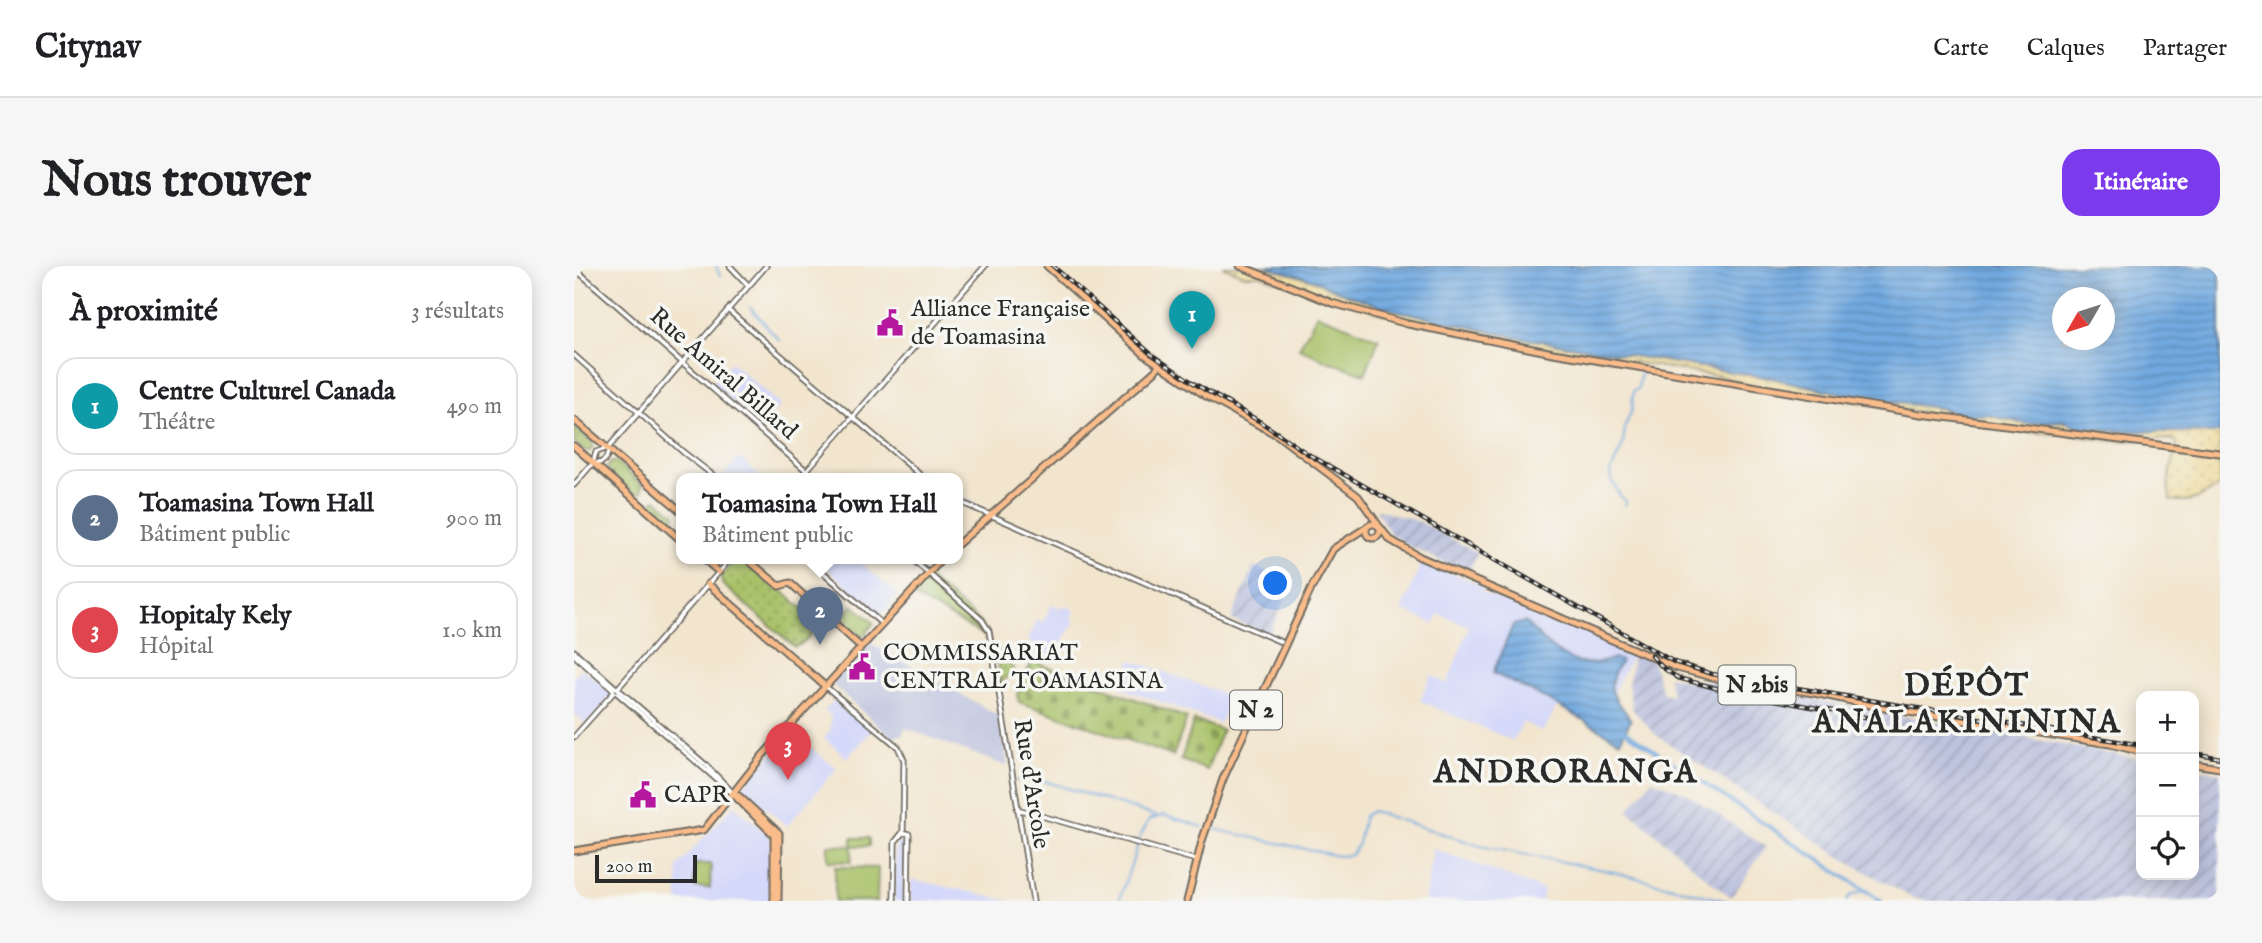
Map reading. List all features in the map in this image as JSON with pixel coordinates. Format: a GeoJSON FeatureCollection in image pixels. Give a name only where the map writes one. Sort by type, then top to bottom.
{"type":"FeatureCollection","features":[{"type":"Feature","properties":{"kind":"main road"},"geometry":{"type":"LineString","coordinates":[[1047,266],[1115,329],[1159,365],[1206,396],[1277,435],[1358,496],[1379,527],[1396,543]]}},
{"type":"Feature","properties":{"kind":"main road"},"geometry":{"type":"LineString","coordinates":[[1240,266],[1332,303],[1408,324],[1553,353],[1921,414],[2220,453]]}},
{"type":"Feature","properties":{"kind":"main road"},"geometry":{"type":"LineString","coordinates":[[963,540],[1073,446],[1155,372],[1159,365]]}},
{"type":"Feature","properties":{"kind":"main road"},"geometry":{"type":"LineString","coordinates":[[574,420],[676,507]]}},
{"type":"Feature","properties":{"kind":"main road"},"geometry":{"type":"LineString","coordinates":[[574,446],[676,536]]}},
{"type":"Feature","properties":{"kind":"main road"},"geometry":{"type":"LineString","coordinates":[[1366,506],[1370,516],[1366,532],[1372,538]]}},
{"type":"Feature","properties":{"kind":"main road"},"geometry":{"type":"LineString","coordinates":[[1368,527],[1373,524],[1379,527]]}},
{"type":"Feature","properties":{"kind":"main road","name":"N 2"},"geometry":{"type":"LineString","coordinates":[[1187,901],[1223,779],[1312,587],[1333,549],[1368,527]]}},
{"type":"Feature","properties":{"kind":"main road"},"geometry":{"type":"LineString","coordinates":[[1372,538],[1380,534],[1379,527]]}},
{"type":"Feature","properties":{"kind":"main road"},"geometry":{"type":"LineString","coordinates":[[1353,537],[1396,543]]}},
{"type":"Feature","properties":{"kind":"main road","name":"N 2bis"},"geometry":{"type":"LineString","coordinates":[[1396,543],[1420,557],[1700,676],[2136,751]]}},
{"type":"Feature","properties":{"kind":"main road"},"geometry":{"type":"LineString","coordinates":[[709,564],[718,573]]}},
{"type":"Feature","properties":{"kind":"main road"},"geometry":{"type":"LineString","coordinates":[[753,564],[779,586],[790,583],[861,647]]}},
{"type":"Feature","properties":{"kind":"main road"},"geometry":{"type":"LineString","coordinates":[[574,851],[704,830],[825,686],[937,564]]}},
{"type":"Feature","properties":{"kind":"main road"},"geometry":{"type":"LineString","coordinates":[[708,584],[825,686]]}},
{"type":"Feature","properties":{"kind":"main road"},"geometry":{"type":"LineString","coordinates":[[2199,765],[2220,768]]}},
{"type":"Feature","properties":{"kind":"main road"},"geometry":{"type":"LineString","coordinates":[[733,793],[779,833],[776,901]]}},
{"type":"Feature","properties":{"kind":"street"},"geometry":{"type":"LineString","coordinates":[[730,266],[749,286]]}},
{"type":"Feature","properties":{"kind":"street"},"geometry":{"type":"LineString","coordinates":[[593,463],[605,460],[608,448],[766,266]]}},
{"type":"Feature","properties":{"kind":"street"},"geometry":{"type":"LineString","coordinates":[[804,473],[985,266]]}},
{"type":"Feature","properties":{"kind":"street","name":"Rue Amiral Billard"},"geometry":{"type":"LineString","coordinates":[[574,268],[809,473]]}},
{"type":"Feature","properties":{"kind":"street"},"geometry":{"type":"LineString","coordinates":[[728,310],[918,473]]}},
{"type":"Feature","properties":{"kind":"street"},"geometry":{"type":"LineString","coordinates":[[574,355],[711,473]]}},
{"type":"Feature","properties":{"kind":"street"},"geometry":{"type":"LineString","coordinates":[[574,485],[593,463],[596,452],[608,448]]}},
{"type":"Feature","properties":{"kind":"street"},"geometry":{"type":"LineString","coordinates":[[963,503],[1281,642]]}},
{"type":"Feature","properties":{"kind":"street"},"geometry":{"type":"LineString","coordinates":[[574,737],[726,564]]}},
{"type":"Feature","properties":{"kind":"street"},"geometry":{"type":"LineString","coordinates":[[813,564],[882,624]]}},
{"type":"Feature","properties":{"kind":"street"},"geometry":{"type":"LineString","coordinates":[[918,564],[928,573]]}},
{"type":"Feature","properties":{"kind":"street","name":"Rue d'Arcole"},"geometry":{"type":"LineString","coordinates":[[928,573],[982,620],[989,631],[1033,901]]}},
{"type":"Feature","properties":{"kind":"street"},"geometry":{"type":"LineString","coordinates":[[574,653],[707,766],[733,793]]}},
{"type":"Feature","properties":{"kind":"street"},"geometry":{"type":"LineString","coordinates":[[825,686],[901,751],[904,760],[903,832],[895,842],[894,901]]}},
{"type":"Feature","properties":{"kind":"street"},"geometry":{"type":"LineString","coordinates":[[1017,808],[1197,860]]}},
{"type":"Feature","properties":{"kind":"street"},"geometry":{"type":"LineString","coordinates":[[903,832],[909,834],[908,901]]}},
{"type":"Feature","properties":{"kind":"shaded area"},"geometry":{"type":"Polygon","coordinates":[[[731,362],[780,405],[761,427],[712,384],[731,362]]]}},
{"type":"Feature","properties":{"kind":"shaded area"},"geometry":{"type":"Polygon","coordinates":[[[739,457],[756,473],[725,473],[739,457]]]}},
{"type":"Feature","properties":{"kind":"shaded area"},"geometry":{"type":"Polygon","coordinates":[[[1375,509],[1418,521],[1478,553],[1467,574],[1404,543],[1390,533],[1375,509]]]}},
{"type":"Feature","properties":{"kind":"shaded area"},"geometry":{"type":"Polygon","coordinates":[[[1422,561],[1484,586],[1482,592],[1634,652],[1596,727],[1557,706],[1543,732],[1523,722],[1513,741],[1420,701],[1431,675],[1447,684],[1469,626],[1439,614],[1434,624],[1402,610],[1422,561]]]}},
{"type":"Feature","properties":{"kind":"shaded area"},"geometry":{"type":"Polygon","coordinates":[[[822,564],[862,564],[898,595],[881,615],[822,564]]]}},
{"type":"Feature","properties":{"kind":"shaded area"},"geometry":{"type":"Polygon","coordinates":[[[1254,566],[1292,584],[1268,636],[1231,619],[1254,566]]]}},
{"type":"Feature","properties":{"kind":"shaded area"},"geometry":{"type":"Polygon","coordinates":[[[1052,604],[1062,609],[1064,605],[1074,610],[1071,618],[1075,621],[1051,661],[1034,654],[1035,644],[1028,641],[1037,619],[1043,622],[1052,604]]]}},
{"type":"Feature","properties":{"kind":"shaded area"},"geometry":{"type":"Polygon","coordinates":[[[870,643],[999,716],[1008,764],[1006,766],[905,728],[902,735],[891,737],[834,686],[834,681],[870,643]]]}},
{"type":"Feature","properties":{"kind":"shaded area"},"geometry":{"type":"Polygon","coordinates":[[[1634,652],[1652,661],[1663,693],[1672,695],[1668,676],[1694,683],[1695,680],[1724,683],[2136,758],[2136,880],[2199,880],[2199,769],[2220,773],[2220,901],[1931,901],[1912,898],[1845,860],[1656,735],[1633,710],[1628,685],[1634,652]]]}},
{"type":"Feature","properties":{"kind":"shaded area"},"geometry":{"type":"Polygon","coordinates":[[[1131,660],[1230,696],[1220,723],[1121,688],[1131,660]]]}},
{"type":"Feature","properties":{"kind":"shaded area"},"geometry":{"type":"Polygon","coordinates":[[[582,668],[612,694],[586,724],[574,713],[574,677],[582,668]]]}},
{"type":"Feature","properties":{"kind":"shaded area"},"geometry":{"type":"Polygon","coordinates":[[[835,699],[872,731],[847,758],[824,738],[830,731],[831,717],[825,710],[835,699]]]}},
{"type":"Feature","properties":{"kind":"shaded area"},"geometry":{"type":"Polygon","coordinates":[[[790,732],[837,768],[787,826],[758,801],[745,800],[740,791],[790,732]]]}},
{"type":"Feature","properties":{"kind":"shaded area"},"geometry":{"type":"Polygon","coordinates":[[[1652,780],[1686,793],[1766,847],[1733,895],[1730,896],[1717,887],[1628,810],[1652,780]]]}},
{"type":"Feature","properties":{"kind":"shaded area"},"geometry":{"type":"Polygon","coordinates":[[[734,805],[770,837],[769,901],[678,901],[678,866],[734,805]]]}},
{"type":"Feature","properties":{"kind":"shaded area"},"geometry":{"type":"Polygon","coordinates":[[[896,842],[906,842],[905,901],[894,901],[896,842]]]}},
{"type":"Feature","properties":{"kind":"shaded area"},"geometry":{"type":"Polygon","coordinates":[[[1434,849],[1544,890],[1541,901],[1425,901],[1434,849]]]}},
{"type":"Feature","properties":{"kind":"shaded area"},"geometry":{"type":"Polygon","coordinates":[[[911,879],[1012,901],[911,901],[911,879]]]}},
{"type":"Feature","properties":{"kind":"green space"},"geometry":{"type":"Polygon","coordinates":[[[1317,314],[1379,339],[1365,374],[1299,348],[1317,314]]]}},
{"type":"Feature","properties":{"kind":"green space"},"geometry":{"type":"Polygon","coordinates":[[[574,426],[592,442],[590,451],[584,451],[574,442],[574,426]]]}},
{"type":"Feature","properties":{"kind":"green space"},"geometry":{"type":"Polygon","coordinates":[[[611,462],[617,462],[643,485],[642,492],[635,494],[608,472],[607,467],[611,462]]]}},
{"type":"Feature","properties":{"kind":"green space"},"geometry":{"type":"Polygon","coordinates":[[[656,499],[674,513],[672,521],[667,521],[651,508],[650,503],[656,499]]]}},
{"type":"Feature","properties":{"kind":"green space"},"geometry":{"type":"Polygon","coordinates":[[[732,564],[751,564],[817,621],[814,629],[806,640],[795,647],[722,584],[721,577],[732,564]]]}},
{"type":"Feature","properties":{"kind":"green space"},"geometry":{"type":"Polygon","coordinates":[[[928,577],[980,622],[985,636],[909,594],[928,577]]]}},
{"type":"Feature","properties":{"kind":"green space"},"geometry":{"type":"Polygon","coordinates":[[[853,605],[874,623],[862,637],[841,619],[853,605]]]}},
{"type":"Feature","properties":{"kind":"green space"},"geometry":{"type":"Polygon","coordinates":[[[998,648],[1014,670],[1001,683],[996,649],[998,648]]]}},
{"type":"Feature","properties":{"kind":"green space"},"geometry":{"type":"Polygon","coordinates":[[[1032,661],[1187,718],[1173,756],[1019,702],[1017,695],[1032,661]]]}},
{"type":"Feature","properties":{"kind":"green space"},"geometry":{"type":"Polygon","coordinates":[[[1194,720],[1222,730],[1207,770],[1181,760],[1194,720]]]}},
{"type":"Feature","properties":{"kind":"green space"},"geometry":{"type":"Polygon","coordinates":[[[852,838],[869,838],[869,846],[852,846],[852,838]]]}},
{"type":"Feature","properties":{"kind":"green space"},"geometry":{"type":"Polygon","coordinates":[[[828,845],[852,846],[851,862],[828,861],[828,845]]]}},
{"type":"Feature","properties":{"kind":"green space"},"geometry":{"type":"Polygon","coordinates":[[[695,864],[711,864],[710,888],[694,887],[695,864]]]}},
{"type":"Feature","properties":{"kind":"green space"},"geometry":{"type":"Polygon","coordinates":[[[835,867],[878,868],[877,901],[835,901],[835,867]]]}},
{"type":"Feature","properties":{"kind":"sand"},"geometry":{"type":"Polygon","coordinates":[[[1222,266],[1262,266],[1311,279],[1390,309],[1515,337],[1777,379],[1866,399],[1940,408],[1964,415],[1988,415],[2027,424],[2063,421],[2076,426],[2114,431],[2220,433],[2220,485],[2196,498],[2170,500],[2168,483],[2177,445],[2176,441],[2171,439],[2111,441],[2063,434],[2018,432],[1956,418],[1748,385],[1724,377],[1533,346],[1439,325],[1413,323],[1261,275],[1244,275],[1222,266]]]}},
{"type":"Feature","properties":{"kind":"water"},"geometry":{"type":"Polygon","coordinates":[[[1263,266],[2220,266],[2220,433],[2114,431],[2076,426],[2063,421],[2027,424],[1988,415],[1964,415],[1940,408],[1866,399],[1777,379],[1515,337],[1390,309],[1311,279],[1263,266]]]}},
{"type":"Feature","properties":{"kind":"water"},"geometry":{"type":"Polygon","coordinates":[[[1525,622],[1554,649],[1575,661],[1600,662],[1614,658],[1621,661],[1612,679],[1612,692],[1631,720],[1620,741],[1543,697],[1493,673],[1513,625],[1525,622]]]}},
{"type":"Feature","properties":{"kind":"waterway"},"geometry":{"type":"LineString","coordinates":[[716,266],[720,276]]}},
{"type":"Feature","properties":{"kind":"waterway"},"geometry":{"type":"LineString","coordinates":[[750,307],[780,341]]}},
{"type":"Feature","properties":{"kind":"waterway"},"geometry":{"type":"LineString","coordinates":[[1624,505],[1626,501],[1612,481],[1611,471],[1623,445],[1625,426],[1632,410],[1633,391],[1638,389],[1641,370]]}},
{"type":"Feature","properties":{"kind":"waterway"},"geometry":{"type":"LineString","coordinates":[[919,470],[922,473]]}},
{"type":"Feature","properties":{"kind":"waterway"},"geometry":{"type":"LineString","coordinates":[[963,500],[985,511]]}},
{"type":"Feature","properties":{"kind":"waterway"},"geometry":{"type":"LineString","coordinates":[[1191,606],[1207,612]]}},
{"type":"Feature","properties":{"kind":"waterway"},"geometry":{"type":"LineString","coordinates":[[1625,731],[1881,901]]}},
{"type":"Feature","properties":{"kind":"waterway"},"geometry":{"type":"LineString","coordinates":[[1017,781],[1038,779],[1159,817]]}},
{"type":"Feature","properties":{"kind":"waterway"},"geometry":{"type":"LineString","coordinates":[[1209,828],[1338,856],[1351,855],[1358,844],[1364,816],[1372,811],[1481,846],[1614,872],[1727,901]]}},
{"type":"Feature","properties":{"kind":"waterway"},"geometry":{"type":"LineString","coordinates":[[1119,901],[1141,835],[1149,820],[1164,815],[1203,827]]}},
{"type":"Feature","properties":{"kind":"waterway"},"geometry":{"type":"LineString","coordinates":[[1847,901],[1850,896],[1865,890]]}},
{"type":"Feature","properties":{"kind":"railway"},"geometry":{"type":"LineString","coordinates":[[1053,266],[1151,354],[1195,384],[1259,421],[1308,454],[1674,662],[1712,674],[2136,744]]}},
{"type":"Feature","properties":{"kind":"railway"},"geometry":{"type":"LineString","coordinates":[[1652,656],[1678,678],[1727,691],[1870,718]]}},
{"type":"Feature","properties":{"kind":"railway"},"geometry":{"type":"LineString","coordinates":[[2199,754],[2220,758]]}},
{"type":"Feature","properties":{"kind":"place","name":"Alliance Française de Toamasina"},"geometry":{"type":"Point","coordinates":[890,323]}},
{"type":"Feature","properties":{"kind":"place","name":"Centre Culturel Canada"},"geometry":{"type":"Point","coordinates":[1192,349]}},
{"type":"Feature","properties":{"kind":"place","name":"Toamasina Town Hall"},"geometry":{"type":"Point","coordinates":[820,645]}},
{"type":"Feature","properties":{"kind":"place","name":"COMMISSARIAT CENTRAL TOAMASINA"},"geometry":{"type":"Point","coordinates":[862,667]}},
{"type":"Feature","properties":{"kind":"place","name":"Hopitaly Kely"},"geometry":{"type":"Point","coordinates":[788,780]}},
{"type":"Feature","properties":{"kind":"place","name":"CAPR"},"geometry":{"type":"Point","coordinates":[643,795]}},
{"type":"Feature","properties":{"kind":"district","name":"DÉPÔT ANALAKINININA"},"geometry":{"type":"Point","coordinates":[1967,704]}},
{"type":"Feature","properties":{"kind":"district","name":"ANDRORANGA"},"geometry":{"type":"Point","coordinates":[1566,773]}}]}
